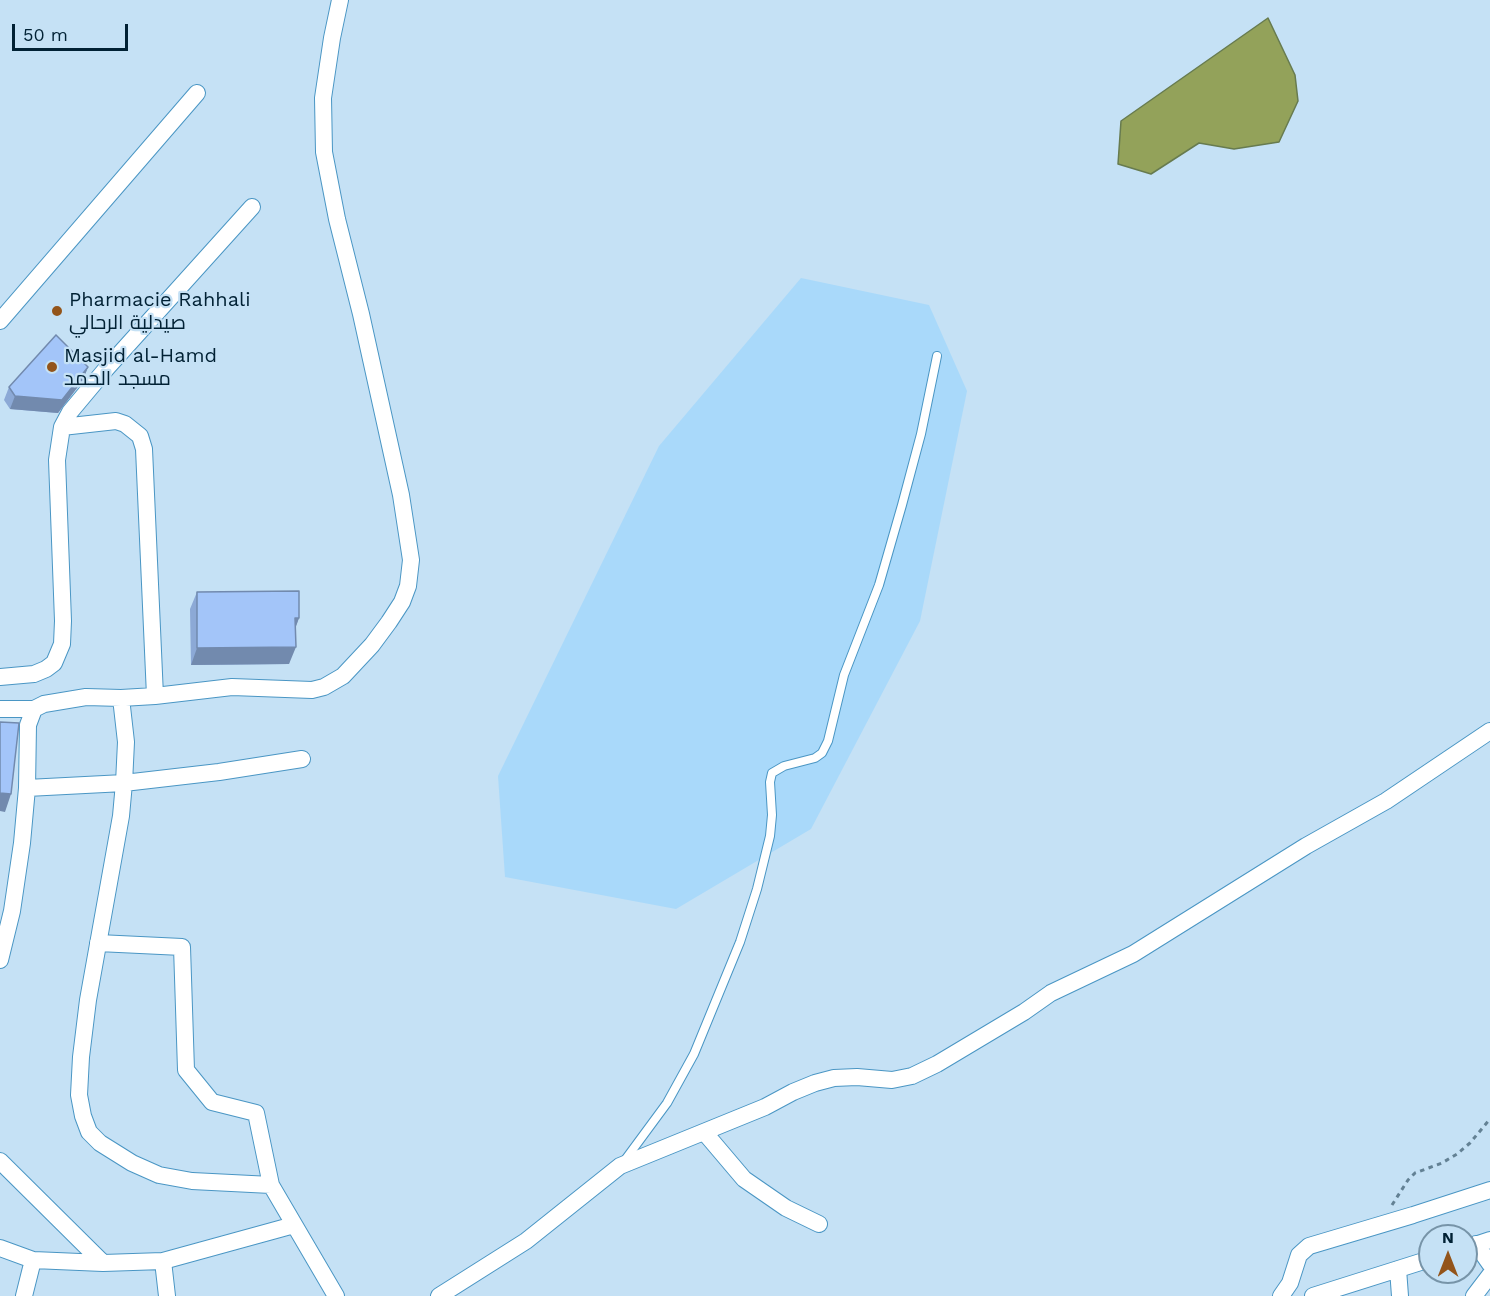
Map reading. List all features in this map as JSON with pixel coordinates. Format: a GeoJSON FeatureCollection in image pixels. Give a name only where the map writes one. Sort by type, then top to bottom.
{"type":"FeatureCollection","features":[{"type":"Feature","properties":{"kind":"street"},"geometry":{"type":"LineString","coordinates":[[0,709],[34,709],[44,704],[86,697],[155,696],[232,687],[312,690],[324,687],[343,676],[372,645],[402,602],[408,586],[411,560],[401,495],[361,314],[337,219],[324,152],[323,98],[340,0]]}},
{"type":"Feature","properties":{"kind":"street"},"geometry":{"type":"LineString","coordinates":[[0,319],[197,93]]}},
{"type":"Feature","properties":{"kind":"street"},"geometry":{"type":"LineString","coordinates":[[0,677],[34,674],[46,669],[54,663],[62,644],[57,460],[62,427],[70,412],[252,207]]}},
{"type":"Feature","properties":{"kind":"street"},"geometry":{"type":"LineString","coordinates":[[62,427],[116,421],[125,424],[140,436],[144,449],[155,696]]}},
{"type":"Feature","properties":{"kind":"street"},"geometry":{"type":"LineString","coordinates":[[121,698],[126,742],[121,816],[98,943],[81,1057],[79,1095],[82,1116],[89,1132],[100,1143],[159,1175],[192,1181],[271,1185]]}},
{"type":"Feature","properties":{"kind":"street"},"geometry":{"type":"LineString","coordinates":[[0,960],[12,911],[22,843],[27,788],[28,725],[34,709]]}},
{"type":"Feature","properties":{"kind":"street"},"geometry":{"type":"LineString","coordinates":[[439,1296],[526,1241],[620,1166],[705,1133],[815,1083],[834,1078],[857,1077],[892,1080],[912,1076],[937,1064],[1051,993],[1133,954],[1306,846],[1386,801],[1490,730]]}},
{"type":"Feature","properties":{"kind":"street"},"geometry":{"type":"LineString","coordinates":[[27,788],[124,783],[302,759]]}},
{"type":"Feature","properties":{"kind":"street"},"geometry":{"type":"LineString","coordinates":[[98,943],[182,947],[186,1070],[212,1102],[256,1113],[271,1185],[335,1296]]}},
{"type":"Feature","properties":{"kind":"street"},"geometry":{"type":"LineString","coordinates":[[705,1133],[744,1179],[786,1208],[819,1224]]}},
{"type":"Feature","properties":{"kind":"street"},"geometry":{"type":"LineString","coordinates":[[0,1161],[103,1263]]}},
{"type":"Feature","properties":{"kind":"street"},"geometry":{"type":"LineString","coordinates":[[1281,1296],[1290,1283],[1299,1255],[1310,1245],[1490,1190]]}},
{"type":"Feature","properties":{"kind":"street"},"geometry":{"type":"LineString","coordinates":[[0,1248],[33,1260],[103,1263],[163,1261],[294,1225]]}},
{"type":"Feature","properties":{"kind":"street"},"geometry":{"type":"LineString","coordinates":[[1478,1246],[1490,1264]]}},
{"type":"Feature","properties":{"kind":"street"},"geometry":{"type":"LineString","coordinates":[[24,1296],[33,1260]]}},
{"type":"Feature","properties":{"kind":"street"},"geometry":{"type":"LineString","coordinates":[[163,1261],[167,1296]]}},
{"type":"Feature","properties":{"kind":"street"},"geometry":{"type":"LineString","coordinates":[[1313,1296],[1348,1291],[1418,1263]]}},
{"type":"Feature","properties":{"kind":"street"},"geometry":{"type":"LineString","coordinates":[[1398,1269],[1400,1296]]}},
{"type":"Feature","properties":{"kind":"street"},"geometry":{"type":"LineString","coordinates":[[1474,1296],[1490,1275]]}},
{"type":"Feature","properties":{"kind":"lane"},"geometry":{"type":"LineString","coordinates":[[620,1166],[667,1103],[694,1054],[740,942],[770,837],[772,773],[784,766],[815,758],[822,753],[828,741],[844,675],[879,585],[902,505],[921,434],[937,356]]}},
{"type":"Feature","properties":{"kind":"path"},"geometry":{"type":"LineString","coordinates":[[1377,1226],[1415,1173],[1442,1163],[1457,1154],[1470,1143],[1490,1119]]}},
{"type":"Feature","properties":{"kind":"shaded area"},"geometry":{"type":"Polygon","coordinates":[[[1268,18],[1295,75],[1298,101],[1279,142],[1234,149],[1199,143],[1151,174],[1118,164],[1121,121],[1268,18]]]}},
{"type":"Feature","properties":{"kind":"shaded area"},"geometry":{"type":"Polygon","coordinates":[[[801,278],[929,305],[967,391],[920,621],[811,829],[676,909],[505,877],[498,776],[659,446],[801,278]]]}},
{"type":"Feature","properties":{"kind":"building","name":"Masjid al-Hamd مسجد الحمد"},"geometry":{"type":"Polygon","coordinates":[[[56,335],[88,367],[62,400],[15,396],[9,387],[56,335]]]}},
{"type":"Feature","properties":{"kind":"building"},"geometry":{"type":"Polygon","coordinates":[[[299,591],[299,618],[295,618],[296,647],[197,648],[197,592],[299,591]]]}},
{"type":"Feature","properties":{"kind":"building"},"geometry":{"type":"Polygon","coordinates":[[[0,722],[19,723],[11,794],[0,793],[0,722]]]}},
{"type":"Feature","properties":{"kind":"place","name":"Pharmacie Rahhali صيدلية الرحالي"},"geometry":{"type":"Point","coordinates":[57,311]}},
{"type":"Feature","properties":{"kind":"place","name":"Masjid al-Hamd مسجد الحمد"},"geometry":{"type":"Point","coordinates":[52,367]}}]}
